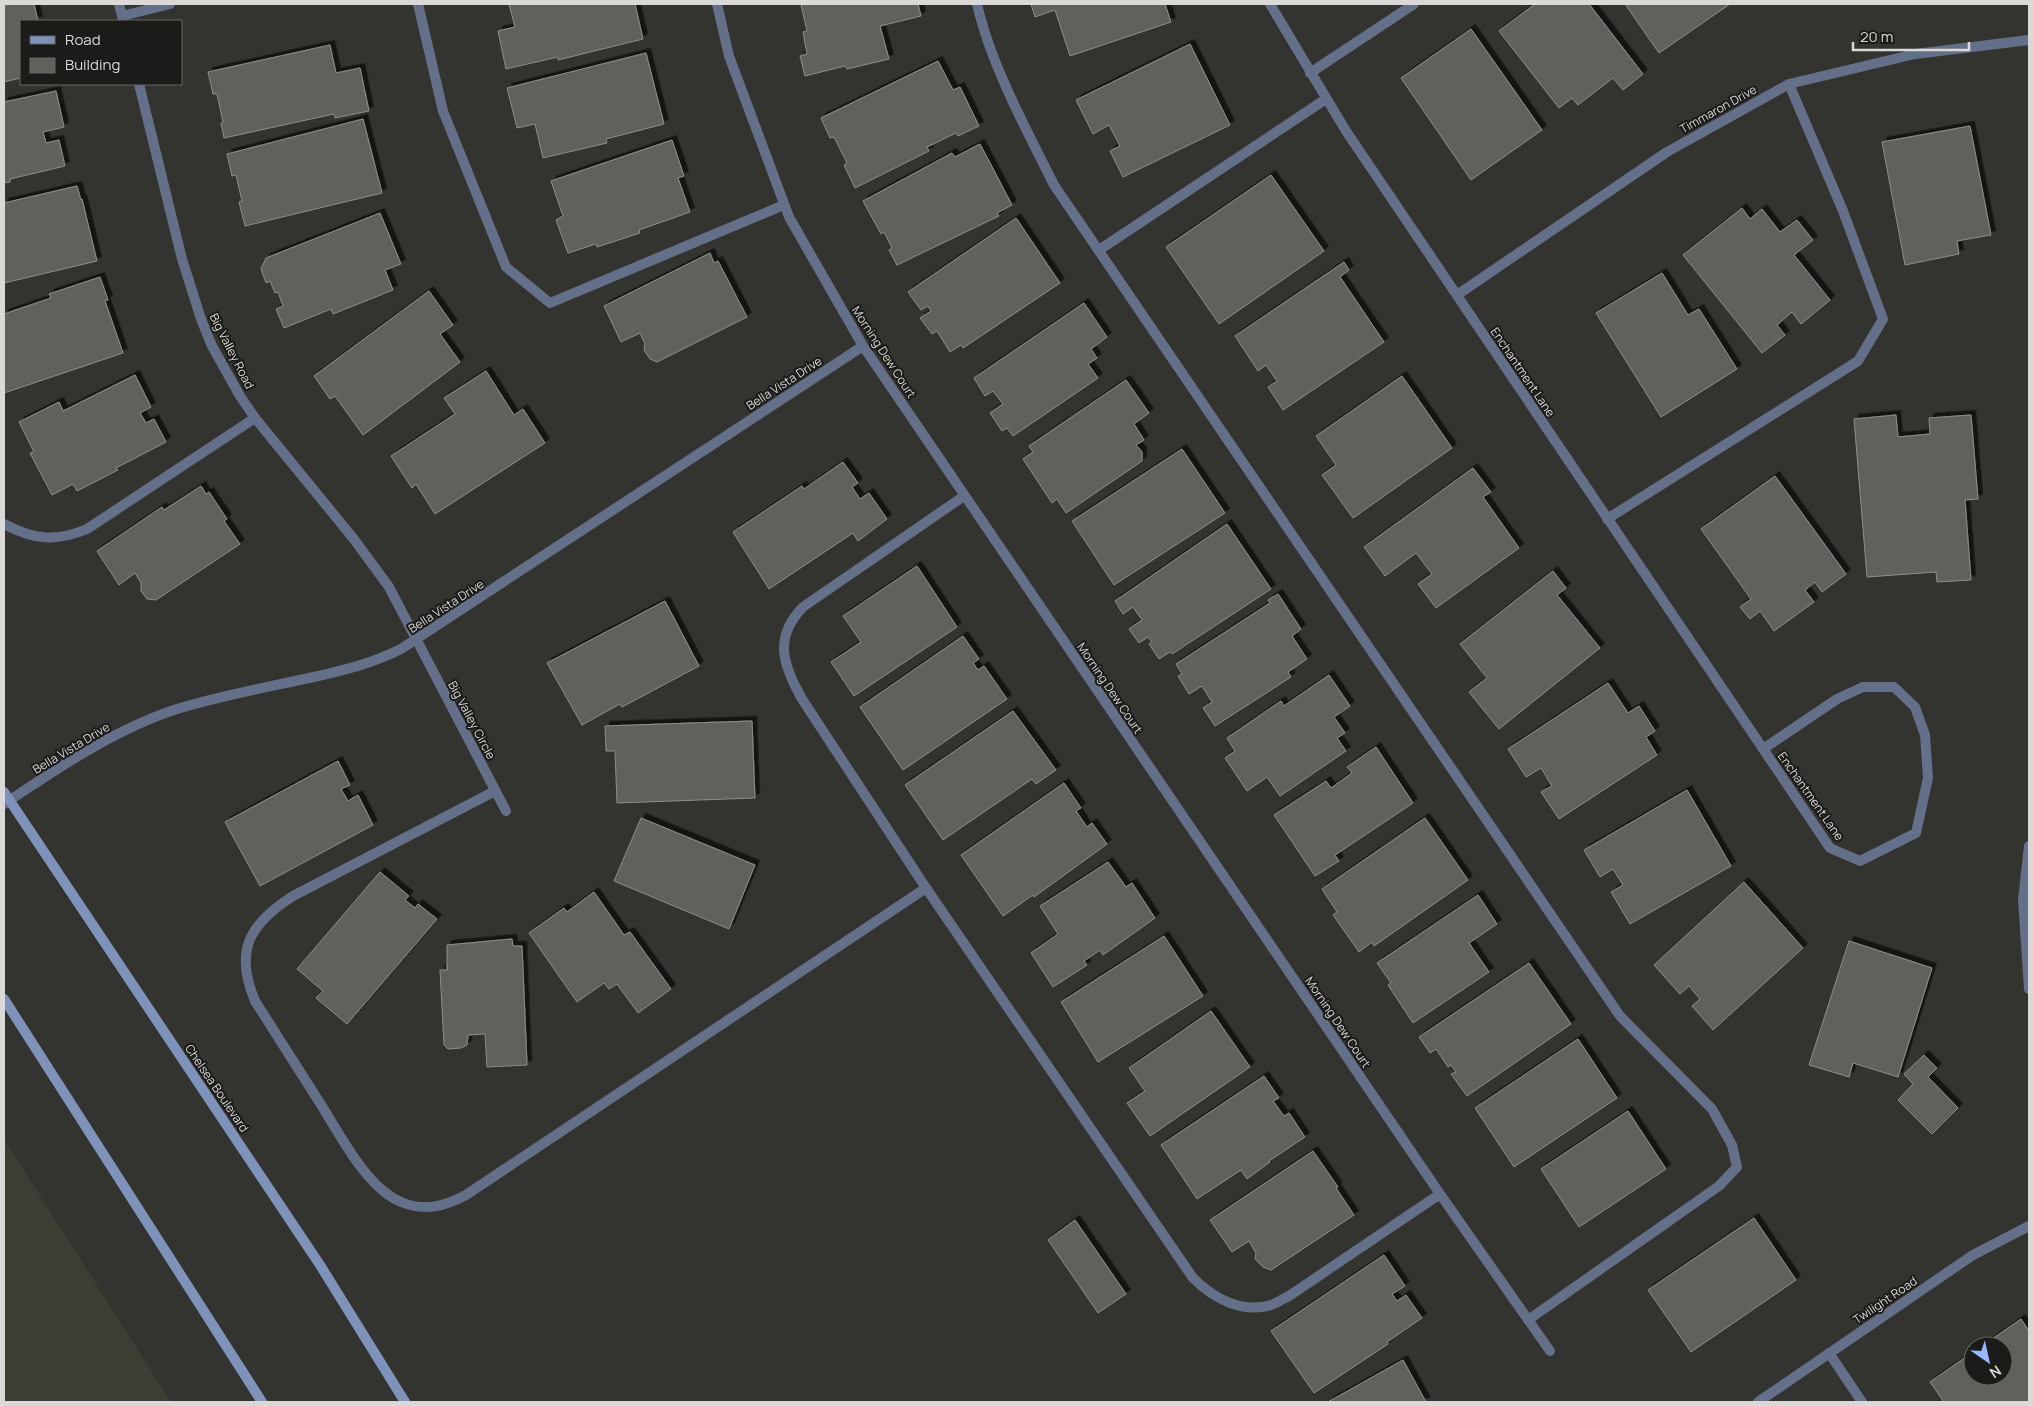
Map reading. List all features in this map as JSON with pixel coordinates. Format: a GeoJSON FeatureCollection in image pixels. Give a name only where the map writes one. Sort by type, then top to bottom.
{"type":"FeatureCollection","features":[{"type":"Feature","properties":{"kind":"main road","name":"Chelsea Boulevard"},"geometry":{"type":"LineString","coordinates":[[6,798],[320,1265],[404,1402]]}},
{"type":"Feature","properties":{"kind":"main road"},"geometry":{"type":"LineString","coordinates":[[4,999],[262,1402]]}},
{"type":"Feature","properties":{"kind":"street"},"geometry":{"type":"LineString","coordinates":[[120,4],[123,18],[170,4]]}},
{"type":"Feature","properties":{"kind":"street"},"geometry":{"type":"LineString","coordinates":[[418,4],[443,111],[506,267],[550,303],[784,205]]}},
{"type":"Feature","properties":{"kind":"street","name":"Morning Dew Court"},"geometry":{"type":"LineString","coordinates":[[717,4],[729,56],[788,217],[863,346],[1440,1194],[1550,1351]]}},
{"type":"Feature","properties":{"kind":"street"},"geometry":{"type":"LineString","coordinates":[[977,4],[982,25],[1017,111],[1054,185],[1620,1016],[1712,1110],[1732,1145],[1737,1167],[1719,1186],[1528,1320]]}},
{"type":"Feature","properties":{"kind":"street","name":"Enchantment Lane"},"geometry":{"type":"LineString","coordinates":[[1270,4],[1326,99],[1607,519],[1830,848],[1860,861],[1916,833],[1928,778],[1925,735],[1915,708],[1894,687],[1863,687],[1837,699],[1763,749]]}},
{"type":"Feature","properties":{"kind":"street"},"geometry":{"type":"LineString","coordinates":[[1310,74],[1414,4]]}},
{"type":"Feature","properties":{"kind":"street","name":"Timmaron Drive"},"geometry":{"type":"LineString","coordinates":[[1457,295],[1666,152],[1789,84],[1914,54],[2029,40]]}},
{"type":"Feature","properties":{"kind":"street"},"geometry":{"type":"LineString","coordinates":[[1607,519],[1858,361],[1883,319],[1843,211],[1789,84]]}},
{"type":"Feature","properties":{"kind":"street","name":"Big Valley Road"},"geometry":{"type":"LineString","coordinates":[[139,85],[182,259],[201,319],[226,373],[255,418],[372,563],[389,587],[416,640]]}},
{"type":"Feature","properties":{"kind":"street"},"geometry":{"type":"LineString","coordinates":[[1099,250],[1326,99]]}},
{"type":"Feature","properties":{"kind":"street","name":"Bella Vista Drive"},"geometry":{"type":"LineString","coordinates":[[6,798],[91,749],[153,718],[203,703],[382,659],[416,640],[863,346]]}},
{"type":"Feature","properties":{"kind":"street"},"geometry":{"type":"LineString","coordinates":[[4,524],[33,537],[49,538],[69,536],[87,529],[255,418]]}},
{"type":"Feature","properties":{"kind":"street"},"geometry":{"type":"LineString","coordinates":[[964,496],[803,607],[792,618],[786,632],[783,648],[791,680],[802,699],[926,888],[1193,1278],[1206,1291],[1222,1300],[1236,1304],[1254,1307],[1271,1304],[1288,1296],[1440,1194]]}},
{"type":"Feature","properties":{"kind":"street","name":"Big Valley Circle"},"geometry":{"type":"LineString","coordinates":[[416,640],[506,811]]}},
{"type":"Feature","properties":{"kind":"street"},"geometry":{"type":"LineString","coordinates":[[495,791],[293,896],[275,908],[260,923],[250,937],[246,951],[247,982],[254,1001],[360,1166],[386,1194],[401,1202],[420,1207],[437,1208],[450,1204],[466,1195],[926,888]]}},
{"type":"Feature","properties":{"kind":"street"},"geometry":{"type":"LineString","coordinates":[[2029,846],[2023,900],[2029,989]]}},
{"type":"Feature","properties":{"kind":"street","name":"Twilight Road"},"geometry":{"type":"LineString","coordinates":[[1758,1402],[1973,1255],[2029,1226]]}},
{"type":"Feature","properties":{"kind":"street"},"geometry":{"type":"LineString","coordinates":[[1830,1353],[1862,1402]]}},
{"type":"Feature","properties":{"kind":"shaded area"},"geometry":{"type":"Polygon","coordinates":[[[4,1139],[171,1402],[4,1402],[4,1139]]]}},
{"type":"Feature","properties":{"kind":"building"},"geometry":{"type":"Polygon","coordinates":[[[4,4],[34,4],[38,20],[20,20],[20,78],[4,82],[4,4]]]}},
{"type":"Feature","properties":{"kind":"building"},"geometry":{"type":"Polygon","coordinates":[[[509,4],[635,4],[643,39],[558,60],[558,57],[506,69],[498,31],[515,27],[509,4]]]}},
{"type":"Feature","properties":{"kind":"building"},"geometry":{"type":"Polygon","coordinates":[[[918,4],[921,16],[880,26],[889,59],[847,69],[845,66],[805,76],[800,56],[807,54],[803,32],[807,31],[801,5],[918,4]]]}},
{"type":"Feature","properties":{"kind":"building"},"geometry":{"type":"Polygon","coordinates":[[[1031,4],[1165,4],[1171,22],[1070,56],[1055,10],[1035,17],[1031,4]]]}},
{"type":"Feature","properties":{"kind":"building"},"geometry":{"type":"Polygon","coordinates":[[[1535,4],[1589,4],[1643,74],[1623,90],[1613,78],[1578,105],[1572,98],[1559,108],[1499,31],[1535,4]]]}},
{"type":"Feature","properties":{"kind":"building"},"geometry":{"type":"Polygon","coordinates":[[[1625,4],[1730,4],[1659,53],[1625,4]]]}},
{"type":"Feature","properties":{"kind":"building"},"geometry":{"type":"Polygon","coordinates":[[[1471,29],[1542,130],[1471,180],[1401,78],[1471,29]]]}},
{"type":"Feature","properties":{"kind":"building"},"geometry":{"type":"Polygon","coordinates":[[[1190,44],[1230,125],[1123,177],[1110,151],[1120,146],[1109,125],[1093,134],[1076,100],[1190,44]]]}},
{"type":"Feature","properties":{"kind":"building"},"geometry":{"type":"Polygon","coordinates":[[[330,45],[336,73],[360,68],[369,111],[335,118],[334,114],[224,138],[221,123],[223,122],[217,94],[213,94],[208,72],[330,45]]]}},
{"type":"Feature","properties":{"kind":"building"},"geometry":{"type":"Polygon","coordinates":[[[646,53],[664,124],[606,139],[607,143],[543,158],[535,124],[517,128],[507,88],[646,53]]]}},
{"type":"Feature","properties":{"kind":"building"},"geometry":{"type":"Polygon","coordinates":[[[938,61],[953,90],[960,87],[979,126],[958,136],[956,133],[927,147],[929,151],[855,188],[844,165],[847,163],[834,137],[830,138],[821,118],[938,61]]]}},
{"type":"Feature","properties":{"kind":"building"},"geometry":{"type":"Polygon","coordinates":[[[56,91],[64,127],[43,132],[46,143],[59,140],[65,166],[10,179],[10,182],[4,183],[4,102],[56,91]]]}},
{"type":"Feature","properties":{"kind":"building"},"geometry":{"type":"Polygon","coordinates":[[[363,119],[382,193],[245,226],[239,202],[242,201],[236,175],[232,176],[227,154],[363,119]]]}},
{"type":"Feature","properties":{"kind":"building"},"geometry":{"type":"Polygon","coordinates":[[[1970,126],[1991,235],[1957,241],[1959,254],[1905,265],[1882,142],[1970,126]]]}},
{"type":"Feature","properties":{"kind":"building"},"geometry":{"type":"Polygon","coordinates":[[[672,140],[684,176],[678,178],[690,212],[639,230],[640,233],[597,247],[596,244],[568,253],[556,220],[563,216],[551,181],[672,140]]]}},
{"type":"Feature","properties":{"kind":"building"},"geometry":{"type":"Polygon","coordinates":[[[980,144],[1012,205],[997,213],[999,216],[897,265],[889,250],[892,248],[884,232],[881,234],[863,201],[952,153],[955,157],[980,144]]]}},
{"type":"Feature","properties":{"kind":"building"},"geometry":{"type":"Polygon","coordinates":[[[1271,175],[1324,251],[1219,324],[1166,247],[1271,175]]]}},
{"type":"Feature","properties":{"kind":"building"},"geometry":{"type":"Polygon","coordinates":[[[77,186],[97,261],[4,283],[4,203],[77,186]]]}},
{"type":"Feature","properties":{"kind":"building"},"geometry":{"type":"Polygon","coordinates":[[[1742,208],[1750,219],[1762,209],[1780,232],[1797,220],[1813,240],[1794,255],[1830,300],[1801,324],[1792,312],[1777,325],[1785,335],[1762,353],[1683,255],[1742,208]]]}},
{"type":"Feature","properties":{"kind":"building"},"geometry":{"type":"Polygon","coordinates":[[[380,213],[401,264],[385,270],[393,290],[333,314],[331,309],[284,328],[276,309],[283,306],[278,292],[275,293],[270,281],[266,283],[261,269],[266,258],[380,213]]]}},
{"type":"Feature","properties":{"kind":"building"},"geometry":{"type":"Polygon","coordinates":[[[1016,218],[1060,283],[963,348],[961,345],[950,352],[937,331],[932,334],[920,318],[931,311],[928,306],[921,310],[908,292],[1016,218]]]}},
{"type":"Feature","properties":{"kind":"building"},"geometry":{"type":"Polygon","coordinates":[[[710,253],[714,263],[718,261],[747,317],[657,362],[650,359],[644,350],[645,344],[640,333],[621,342],[604,306],[710,253]]]}},
{"type":"Feature","properties":{"kind":"building"},"geometry":{"type":"Polygon","coordinates":[[[1344,262],[1349,270],[1340,277],[1384,342],[1283,410],[1268,387],[1277,381],[1266,365],[1258,371],[1235,336],[1344,262]]]}},
{"type":"Feature","properties":{"kind":"building"},"geometry":{"type":"Polygon","coordinates":[[[1662,273],[1688,315],[1699,309],[1737,369],[1661,417],[1596,313],[1662,273]]]}},
{"type":"Feature","properties":{"kind":"building"},"geometry":{"type":"Polygon","coordinates":[[[100,277],[108,300],[105,301],[123,353],[4,393],[4,314],[51,298],[49,294],[100,277]]]}},
{"type":"Feature","properties":{"kind":"building"},"geometry":{"type":"Polygon","coordinates":[[[429,291],[453,325],[440,334],[460,362],[363,435],[335,396],[330,399],[314,376],[429,291]]]}},
{"type":"Feature","properties":{"kind":"building"},"geometry":{"type":"Polygon","coordinates":[[[1084,303],[1107,337],[1091,349],[1097,358],[1088,364],[1098,378],[1013,436],[1007,428],[1002,431],[990,413],[1003,404],[993,391],[985,396],[974,378],[1084,303]]]}},
{"type":"Feature","properties":{"kind":"building"},"geometry":{"type":"Polygon","coordinates":[[[486,371],[514,415],[523,409],[545,443],[435,514],[416,484],[412,488],[391,456],[455,414],[444,398],[486,371]]]}},
{"type":"Feature","properties":{"kind":"building"},"geometry":{"type":"Polygon","coordinates":[[[135,375],[151,407],[140,413],[146,423],[154,419],[166,442],[77,491],[73,484],[52,495],[30,453],[34,452],[19,422],[59,402],[63,411],[135,375]]]}},
{"type":"Feature","properties":{"kind":"building"},"geometry":{"type":"Polygon","coordinates":[[[1402,376],[1452,448],[1353,518],[1322,475],[1336,465],[1316,436],[1402,376]]]}},
{"type":"Feature","properties":{"kind":"building"},"geometry":{"type":"Polygon","coordinates":[[[1126,380],[1149,413],[1134,424],[1144,440],[1136,445],[1142,452],[1142,461],[1066,513],[1057,499],[1052,503],[1023,459],[1033,452],[1029,446],[1126,380]]]}},
{"type":"Feature","properties":{"kind":"building"},"geometry":{"type":"Polygon","coordinates":[[[1896,415],[1898,437],[1930,434],[1929,418],[1971,415],[1978,499],[1965,500],[1971,580],[1937,582],[1936,572],[1867,577],[1854,419],[1896,415]]]}},
{"type":"Feature","properties":{"kind":"building"},"geometry":{"type":"Polygon","coordinates":[[[1182,449],[1225,513],[1114,585],[1072,521],[1182,449]]]}},
{"type":"Feature","properties":{"kind":"building"},"geometry":{"type":"Polygon","coordinates":[[[843,462],[858,483],[852,487],[860,499],[869,493],[887,519],[858,541],[853,533],[769,589],[733,532],[802,486],[804,489],[843,462]]]}},
{"type":"Feature","properties":{"kind":"building"},"geometry":{"type":"Polygon","coordinates":[[[1473,468],[1491,492],[1483,497],[1519,548],[1436,608],[1418,584],[1432,574],[1416,553],[1385,576],[1364,547],[1473,468]]]}},
{"type":"Feature","properties":{"kind":"building"},"geometry":{"type":"Polygon","coordinates":[[[1775,476],[1846,574],[1822,592],[1815,582],[1805,590],[1814,602],[1774,631],[1760,611],[1750,619],[1740,607],[1751,599],[1701,529],[1775,476]]]}},
{"type":"Feature","properties":{"kind":"building"},"geometry":{"type":"Polygon","coordinates":[[[201,486],[206,494],[209,492],[227,519],[224,521],[240,544],[156,600],[147,599],[141,591],[141,583],[135,573],[119,585],[97,551],[162,507],[164,510],[201,486]]]}},
{"type":"Feature","properties":{"kind":"building"},"geometry":{"type":"Polygon","coordinates":[[[1227,524],[1271,589],[1172,654],[1170,652],[1159,659],[1149,644],[1152,642],[1148,637],[1139,643],[1129,629],[1142,620],[1133,607],[1123,614],[1115,601],[1227,524]]]}},
{"type":"Feature","properties":{"kind":"building"},"geometry":{"type":"Polygon","coordinates":[[[917,566],[957,627],[854,696],[831,662],[861,642],[843,616],[917,566]]]}},
{"type":"Feature","properties":{"kind":"building"},"geometry":{"type":"Polygon","coordinates":[[[1553,571],[1566,588],[1557,595],[1600,648],[1499,729],[1469,692],[1487,678],[1460,644],[1553,571]]]}},
{"type":"Feature","properties":{"kind":"building"},"geometry":{"type":"Polygon","coordinates":[[[1278,594],[1301,629],[1292,636],[1307,659],[1288,672],[1291,677],[1215,726],[1203,708],[1212,702],[1202,686],[1189,694],[1178,676],[1182,674],[1176,664],[1270,603],[1268,600],[1278,594]]]}},
{"type":"Feature","properties":{"kind":"building"},"geometry":{"type":"Polygon","coordinates":[[[665,601],[699,666],[622,707],[620,704],[582,725],[547,663],[665,601]]]}},
{"type":"Feature","properties":{"kind":"building"},"geometry":{"type":"Polygon","coordinates":[[[963,636],[979,659],[973,663],[978,670],[984,666],[1007,699],[903,770],[860,707],[963,636]]]}},
{"type":"Feature","properties":{"kind":"building"},"geometry":{"type":"Polygon","coordinates":[[[1329,675],[1350,706],[1334,717],[1345,733],[1337,738],[1346,751],[1280,796],[1267,777],[1247,791],[1225,758],[1235,751],[1227,738],[1281,701],[1284,706],[1329,675]]]}},
{"type":"Feature","properties":{"kind":"building"},"geometry":{"type":"Polygon","coordinates":[[[1608,683],[1628,713],[1639,706],[1655,731],[1646,737],[1657,755],[1559,819],[1541,792],[1552,786],[1541,768],[1526,777],[1508,749],[1608,683]]]}},
{"type":"Feature","properties":{"kind":"building"},"geometry":{"type":"Polygon","coordinates":[[[1013,711],[1056,770],[1036,784],[1032,779],[943,840],[905,785],[1013,711]]]}},
{"type":"Feature","properties":{"kind":"building"},"geometry":{"type":"Polygon","coordinates":[[[752,721],[755,798],[617,803],[615,751],[606,751],[605,726],[752,721]]]}},
{"type":"Feature","properties":{"kind":"building"},"geometry":{"type":"Polygon","coordinates":[[[1376,747],[1413,803],[1335,855],[1339,861],[1315,876],[1274,815],[1326,781],[1331,788],[1352,773],[1347,767],[1376,747]]]}},
{"type":"Feature","properties":{"kind":"building"},"geometry":{"type":"Polygon","coordinates":[[[338,761],[350,785],[341,789],[348,801],[358,795],[373,825],[260,886],[225,822],[338,761]]]}},
{"type":"Feature","properties":{"kind":"building"},"geometry":{"type":"Polygon","coordinates":[[[1064,783],[1081,808],[1076,811],[1087,827],[1092,823],[1107,844],[1034,897],[1033,895],[1003,916],[961,855],[1064,783]]]}},
{"type":"Feature","properties":{"kind":"building"},"geometry":{"type":"Polygon","coordinates":[[[1687,790],[1731,866],[1630,924],[1611,892],[1623,885],[1613,869],[1600,877],[1584,850],[1687,790]]]}},
{"type":"Feature","properties":{"kind":"building"},"geometry":{"type":"Polygon","coordinates":[[[641,818],[755,865],[729,929],[614,881],[641,818]]]}},
{"type":"Feature","properties":{"kind":"building"},"geometry":{"type":"Polygon","coordinates":[[[1425,818],[1468,880],[1374,946],[1372,942],[1359,952],[1333,915],[1337,912],[1322,889],[1425,818]]]}},
{"type":"Feature","properties":{"kind":"building"},"geometry":{"type":"Polygon","coordinates":[[[1108,862],[1126,887],[1132,883],[1155,918],[1103,955],[1100,950],[1084,961],[1087,965],[1053,987],[1031,953],[1058,934],[1040,906],[1108,862]]]}},
{"type":"Feature","properties":{"kind":"building"},"geometry":{"type":"Polygon","coordinates":[[[380,872],[409,896],[405,900],[415,908],[418,904],[437,919],[347,1024],[316,998],[323,991],[297,969],[380,872]]]}},
{"type":"Feature","properties":{"kind":"building"},"geometry":{"type":"Polygon","coordinates":[[[1744,882],[1803,948],[1713,1030],[1692,1006],[1700,999],[1689,986],[1680,994],[1654,965],[1744,882]]]}},
{"type":"Feature","properties":{"kind":"building"},"geometry":{"type":"Polygon","coordinates":[[[594,892],[624,935],[630,932],[671,989],[638,1013],[617,984],[609,989],[604,983],[577,1002],[529,933],[564,908],[567,912],[594,892]]]}},
{"type":"Feature","properties":{"kind":"building"},"geometry":{"type":"Polygon","coordinates":[[[1478,895],[1497,924],[1469,943],[1489,972],[1413,1023],[1388,985],[1391,983],[1377,963],[1478,895]]]}},
{"type":"Feature","properties":{"kind":"building"},"geometry":{"type":"Polygon","coordinates":[[[1164,936],[1203,996],[1098,1062],[1061,1002],[1164,936]]]}},
{"type":"Feature","properties":{"kind":"building"},"geometry":{"type":"Polygon","coordinates":[[[512,939],[513,946],[522,946],[527,1065],[487,1067],[485,1034],[468,1035],[467,1045],[461,1048],[448,1049],[444,1045],[440,970],[447,970],[447,945],[512,939]]]}},
{"type":"Feature","properties":{"kind":"building"},"geometry":{"type":"Polygon","coordinates":[[[1849,941],[1932,968],[1898,1077],[1853,1063],[1849,1077],[1809,1065],[1849,941]]]}},
{"type":"Feature","properties":{"kind":"building"},"geometry":{"type":"Polygon","coordinates":[[[1529,963],[1571,1024],[1467,1096],[1451,1074],[1456,1072],[1451,1065],[1448,1067],[1436,1049],[1430,1053],[1419,1037],[1529,963]]]}},
{"type":"Feature","properties":{"kind":"building"},"geometry":{"type":"Polygon","coordinates":[[[1211,1011],[1250,1067],[1150,1136],[1127,1103],[1145,1091],[1129,1068],[1211,1011]]]}},
{"type":"Feature","properties":{"kind":"building"},"geometry":{"type":"Polygon","coordinates":[[[1578,1039],[1617,1098],[1514,1167],[1475,1108],[1578,1039]]]}},
{"type":"Feature","properties":{"kind":"building"},"geometry":{"type":"Polygon","coordinates":[[[1924,1055],[1937,1068],[1928,1077],[1958,1108],[1932,1134],[1898,1100],[1913,1084],[1904,1074],[1924,1055]]]}},
{"type":"Feature","properties":{"kind":"building"},"geometry":{"type":"Polygon","coordinates":[[[1264,1076],[1279,1098],[1273,1101],[1284,1116],[1289,1113],[1305,1137],[1269,1161],[1247,1179],[1241,1170],[1197,1199],[1161,1145],[1264,1076]]]}},
{"type":"Feature","properties":{"kind":"building"},"geometry":{"type":"Polygon","coordinates":[[[1628,1111],[1666,1169],[1579,1227],[1541,1169],[1628,1111]]]}},
{"type":"Feature","properties":{"kind":"building"},"geometry":{"type":"Polygon","coordinates":[[[1313,1151],[1338,1187],[1336,1188],[1354,1215],[1271,1270],[1263,1267],[1255,1259],[1256,1253],[1249,1241],[1232,1252],[1210,1220],[1313,1151]]]}},
{"type":"Feature","properties":{"kind":"building"},"geometry":{"type":"Polygon","coordinates":[[[1754,1218],[1796,1280],[1691,1352],[1648,1290],[1754,1218]]]}},
{"type":"Feature","properties":{"kind":"building"},"geometry":{"type":"Polygon","coordinates":[[[1075,1220],[1126,1294],[1098,1313],[1048,1240],[1075,1220]]]}},
{"type":"Feature","properties":{"kind":"building"},"geometry":{"type":"Polygon","coordinates":[[[1384,1255],[1405,1286],[1392,1294],[1397,1301],[1406,1295],[1422,1318],[1387,1342],[1388,1344],[1314,1393],[1271,1331],[1384,1255]]]}},
{"type":"Feature","properties":{"kind":"building"},"geometry":{"type":"Polygon","coordinates":[[[2021,1319],[2029,1331],[2029,1402],[1944,1402],[1930,1382],[1963,1359],[1963,1386],[2013,1386],[2013,1336],[1996,1336],[2021,1319]]]}},
{"type":"Feature","properties":{"kind":"building"},"geometry":{"type":"Polygon","coordinates":[[[1403,1360],[1426,1402],[1328,1402],[1403,1360]]]}}]}
